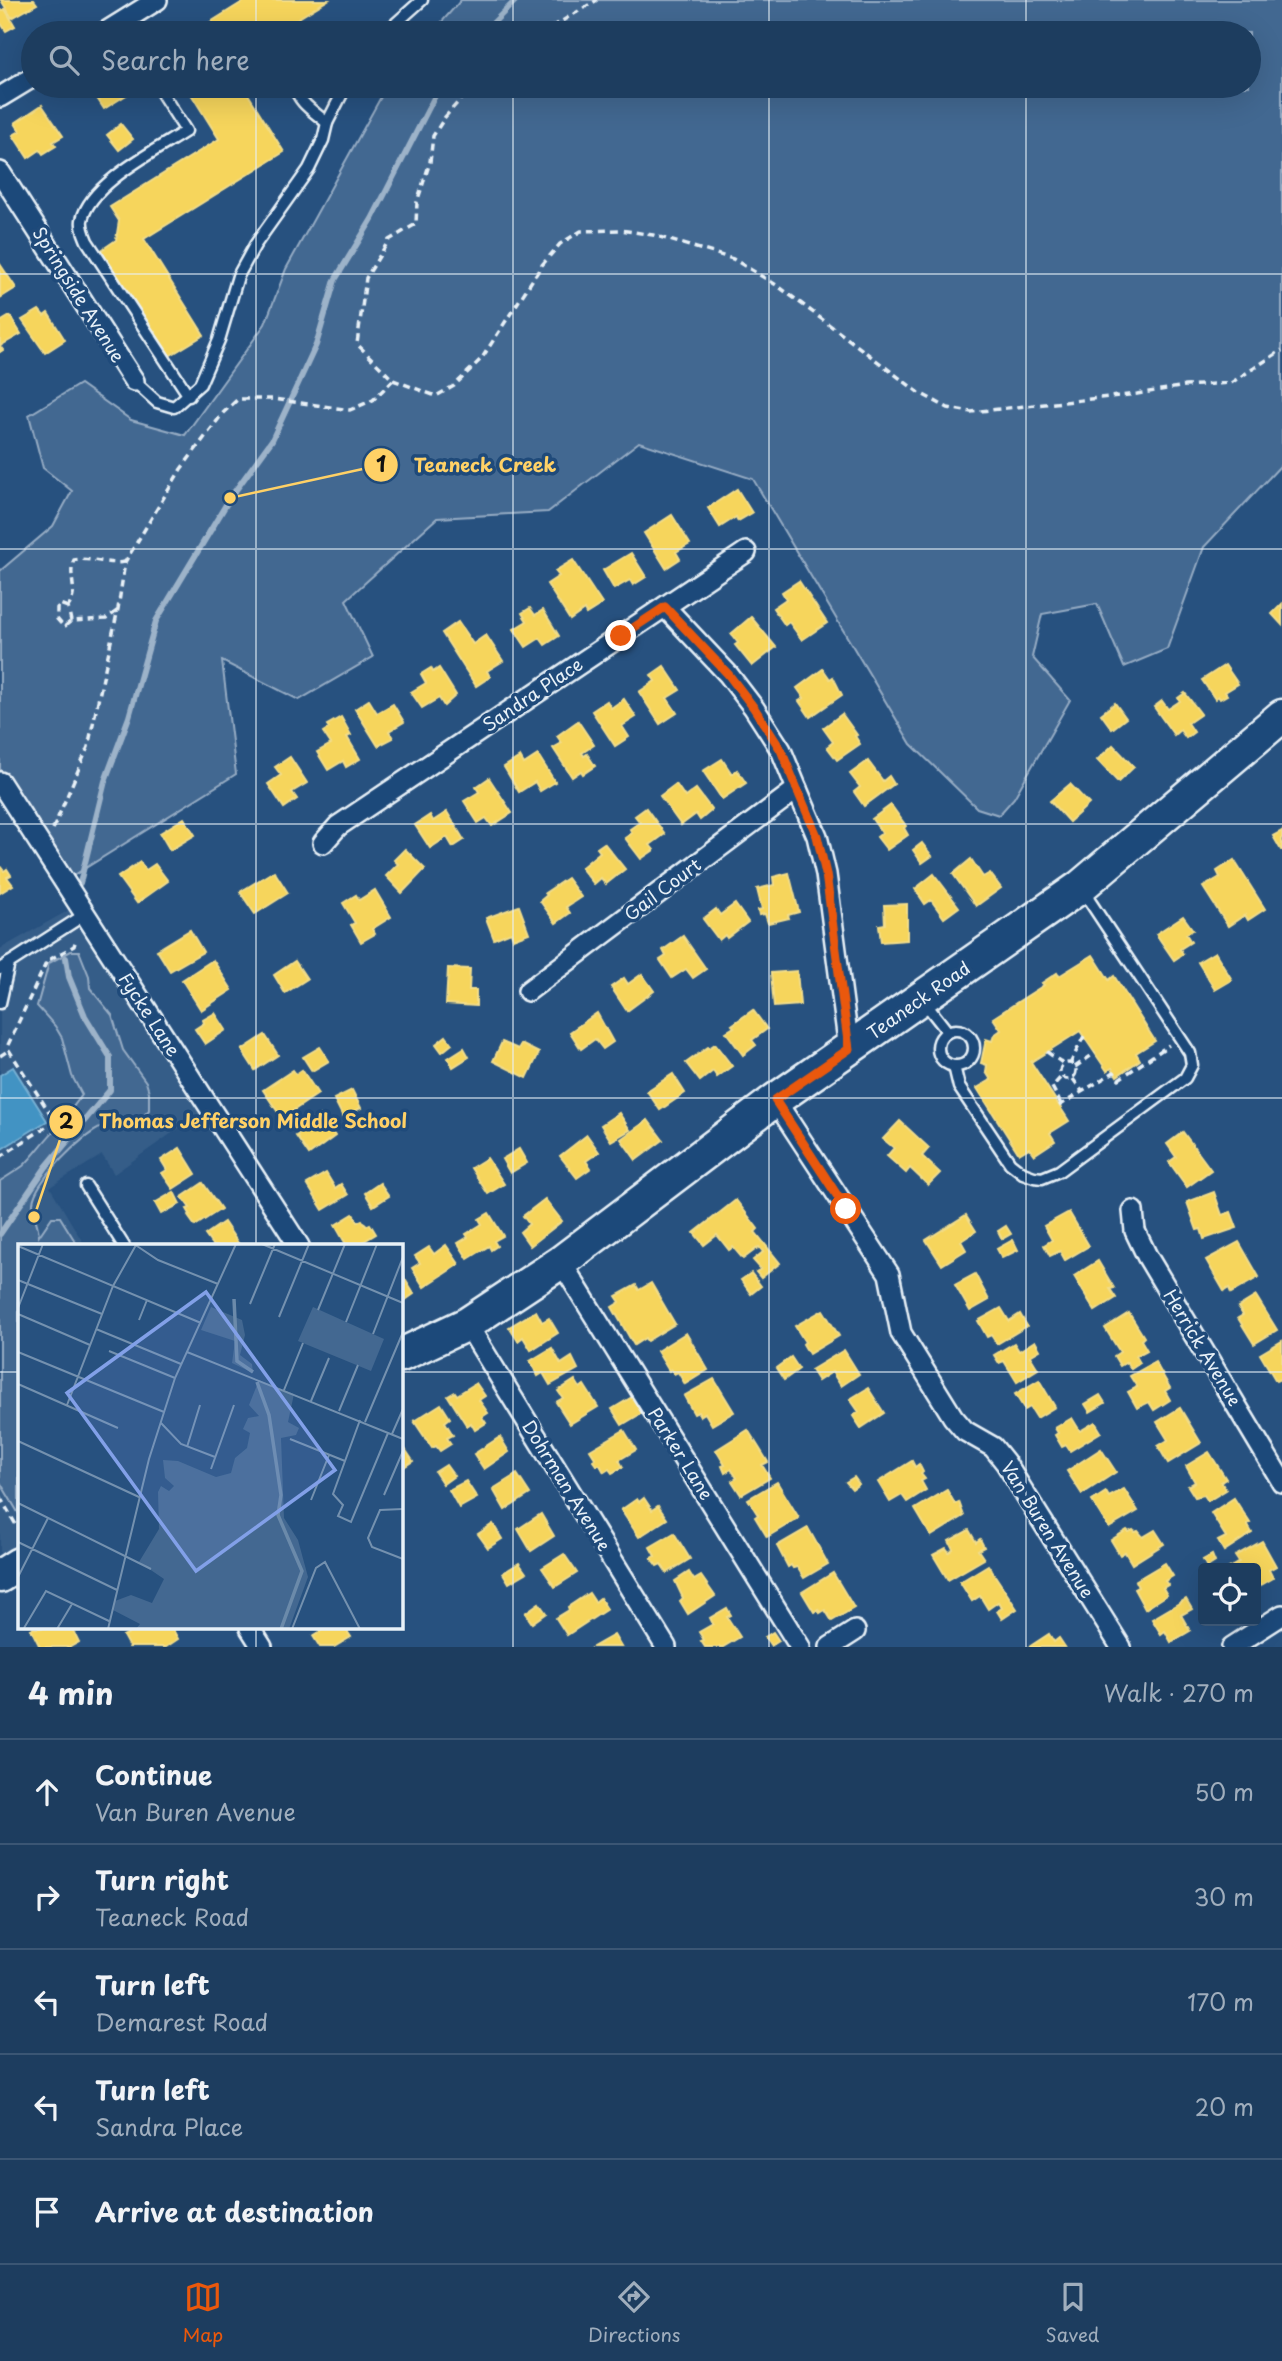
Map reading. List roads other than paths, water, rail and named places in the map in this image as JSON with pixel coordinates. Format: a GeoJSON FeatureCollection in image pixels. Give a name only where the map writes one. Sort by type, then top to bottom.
{"type":"FeatureCollection","features":[{"type":"Feature","properties":{"kind":"main road","name":"Teaneck Road"},"geometry":{"type":"LineString","coordinates":[[402,1354],[467,1324],[561,1262],[775,1100],[1080,887],[1282,716]]}},
{"type":"Feature","properties":{"kind":"main road"},"geometry":{"type":"LineString","coordinates":[[0,1576],[18,1565]]}},
{"type":"Feature","properties":{"kind":"street"},"geometry":{"type":"LineString","coordinates":[[124,21],[158,0]]}},
{"type":"Feature","properties":{"kind":"street"},"geometry":{"type":"LineString","coordinates":[[0,97],[21,84]]}},
{"type":"Feature","properties":{"kind":"street","name":"Springside Avenue"},"geometry":{"type":"LineString","coordinates":[[0,172],[134,381]]}},
{"type":"Feature","properties":{"kind":"street","name":"Sandra Place"},"geometry":{"type":"LineString","coordinates":[[323,843],[338,825],[746,552]]}},
{"type":"Feature","properties":{"kind":"street"},"geometry":{"type":"LineString","coordinates":[[665,607],[728,674],[754,708],[781,750],[817,836],[826,874],[849,1049]]}},
{"type":"Feature","properties":{"kind":"street","name":"Fycke Lane"},"geometry":{"type":"LineString","coordinates":[[0,782],[298,1244]]}},
{"type":"Feature","properties":{"kind":"street","name":"Gail Court"},"geometry":{"type":"LineString","coordinates":[[528,991],[797,789]]}},
{"type":"Feature","properties":{"kind":"street","name":"Van Buren Avenue"},"geometry":{"type":"LineString","coordinates":[[775,1100],[889,1274],[901,1333],[953,1417],[965,1431],[993,1447],[1005,1462],[1121,1647]]}},
{"type":"Feature","properties":{"kind":"street","name":"Herrick Avenue"},"geometry":{"type":"LineString","coordinates":[[1133,1211],[1135,1231],[1147,1256],[1282,1482]]}},
{"type":"Feature","properties":{"kind":"street","name":"Parker Lane"},"geometry":{"type":"LineString","coordinates":[[561,1262],[800,1647]]}},
{"type":"Feature","properties":{"kind":"street","name":"Dohrman Avenue"},"geometry":{"type":"LineString","coordinates":[[467,1324],[666,1647]]}},
{"type":"Feature","properties":{"kind":"street"},"geometry":{"type":"LineString","coordinates":[[1232,1647],[1282,1615]]}},
{"type":"Feature","properties":{"kind":"street"},"geometry":{"type":"LineString","coordinates":[[251,1630],[262,1647]]}},
{"type":"Feature","properties":{"kind":"street"},"geometry":{"type":"LineString","coordinates":[[830,1647],[855,1631]]}},
{"type":"Feature","properties":{"kind":"lane"},"geometry":{"type":"LineString","coordinates":[[398,21],[422,0]]}},
{"type":"Feature","properties":{"kind":"lane"},"geometry":{"type":"LineString","coordinates":[[164,98],[186,131],[103,188],[85,213],[82,226],[86,242],[189,396]]}},
{"type":"Feature","properties":{"kind":"lane"},"geometry":{"type":"LineString","coordinates":[[299,98],[327,123]]}},
{"type":"Feature","properties":{"kind":"lane"},"geometry":{"type":"LineString","coordinates":[[134,381],[157,401],[174,407],[200,384],[219,340],[238,276],[255,245],[309,169],[340,98]]}},
{"type":"Feature","properties":{"kind":"lane"},"geometry":{"type":"LineString","coordinates":[[954,1066],[959,1087],[1010,1163],[1023,1173],[1042,1178],[1059,1171],[1185,1078],[1192,1065],[1190,1053],[1080,887]]}},
{"type":"Feature","properties":{"kind":"lane"},"geometry":{"type":"LineString","coordinates":[[0,1003],[5,966],[84,915]]}},
{"type":"Feature","properties":{"kind":"lane"},"geometry":{"type":"LineString","coordinates":[[922,999],[947,1031]]}},
{"type":"Feature","properties":{"kind":"lane"},"geometry":{"type":"LineString","coordinates":[[959,1029],[965,1031],[974,1047],[970,1059],[961,1066],[954,1066],[944,1062],[937,1052],[939,1040],[947,1031],[959,1029]]}},
{"type":"Feature","properties":{"kind":"lane"},"geometry":{"type":"LineString","coordinates":[[86,1186],[123,1244]]}},
{"type":"Feature","properties":{"kind":"waterway"},"geometry":{"type":"LineString","coordinates":[[495,21],[516,0]]}},
{"type":"Feature","properties":{"kind":"waterway"},"geometry":{"type":"LineString","coordinates":[[80,883],[105,781],[129,717],[156,621],[230,498],[272,440],[316,345],[335,280],[372,219],[434,98]]}},
{"type":"Feature","properties":{"kind":"waterway"},"geometry":{"type":"LineString","coordinates":[[0,1234],[46,1167],[110,1090],[110,1057],[85,1016],[69,977],[66,958]]}},
{"type":"Feature","properties":{"kind":"place","name":"Teaneck Creek"},"geometry":{"type":"Point","coordinates":[230,498]}},
{"type":"Feature","properties":{"kind":"place","name":"Thomas Jefferson Middle School"},"geometry":{"type":"Point","coordinates":[34,1217]}}]}
